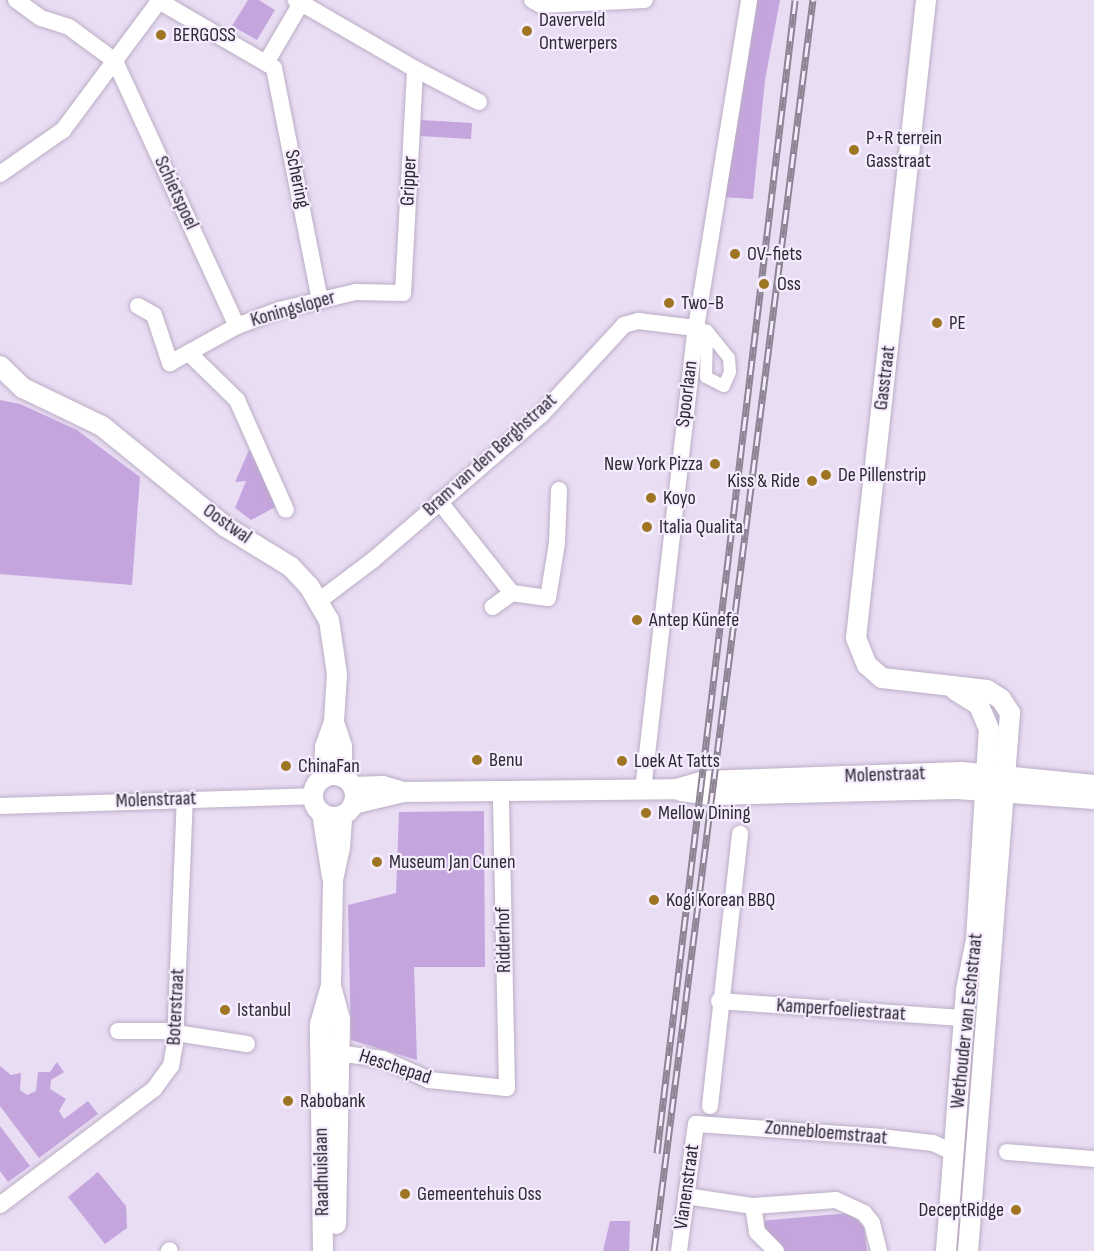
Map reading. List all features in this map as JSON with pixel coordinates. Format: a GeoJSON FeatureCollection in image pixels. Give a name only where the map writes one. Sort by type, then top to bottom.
{"type":"FeatureCollection","features":[{"type":"Feature","properties":{"kind":"street"},"geometry":{"type":"LineString","coordinates":[[16,0],[41,18],[69,27],[115,61]]}},
{"type":"Feature","properties":{"kind":"street"},"geometry":{"type":"LineString","coordinates":[[532,0],[541,5],[645,0]]}},
{"type":"Feature","properties":{"kind":"street","name":"Gasstraat"},"geometry":{"type":"LineString","coordinates":[[926,0],[856,638],[867,665],[882,678],[952,688],[979,705],[986,715],[996,783]]}},
{"type":"Feature","properties":{"kind":"street"},"geometry":{"type":"LineString","coordinates":[[0,174],[63,130],[159,1],[266,63],[299,2],[479,102]]}},
{"type":"Feature","properties":{"kind":"street","name":"Spoorlaan"},"geometry":{"type":"LineString","coordinates":[[642,790],[744,1]]}},
{"type":"Feature","properties":{"kind":"street","name":"Schietspoel"},"geometry":{"type":"LineString","coordinates":[[115,61],[237,326]]}},
{"type":"Feature","properties":{"kind":"street","name":"Schering"},"geometry":{"type":"LineString","coordinates":[[266,63],[274,68],[320,300]]}},
{"type":"Feature","properties":{"kind":"street","name":"Gripper"},"geometry":{"type":"LineString","coordinates":[[403,293],[416,69]]}},
{"type":"Feature","properties":{"kind":"street","name":"Koningsloper"},"geometry":{"type":"LineString","coordinates":[[138,306],[154,315],[170,363],[237,326],[320,300],[356,292],[403,293]]}},
{"type":"Feature","properties":{"kind":"street","name":"Bram van den Berghstraat"},"geometry":{"type":"LineString","coordinates":[[320,600],[541,415],[624,325],[638,321],[701,330]]}},
{"type":"Feature","properties":{"kind":"street"},"geometry":{"type":"LineString","coordinates":[[190,354],[237,400],[286,510]]}},
{"type":"Feature","properties":{"kind":"street","name":"Oostwal"},"geometry":{"type":"LineString","coordinates":[[0,366],[24,388],[102,426],[226,527],[291,567],[320,600],[329,620],[337,674],[334,722],[342,746],[343,792]]}},
{"type":"Feature","properties":{"kind":"street","name":"Oostwal"},"geometry":{"type":"LineString","coordinates":[[0,386],[24,388]]}},
{"type":"Feature","properties":{"kind":"street"},"geometry":{"type":"LineString","coordinates":[[439,501],[512,593],[548,598],[557,543],[559,490]]}},
{"type":"Feature","properties":{"kind":"street"},"geometry":{"type":"LineString","coordinates":[[493,607],[512,593]]}},
{"type":"Feature","properties":{"kind":"street","name":"Molenstraat"},"geometry":{"type":"LineString","coordinates":[[996,783],[1094,799]]}},
{"type":"Feature","properties":{"kind":"street","name":"Molenstraat"},"geometry":{"type":"LineString","coordinates":[[0,806],[185,799],[317,805],[343,792],[382,800],[404,792],[676,789],[711,795],[996,783],[1094,785]]}},
{"type":"Feature","properties":{"kind":"street","name":"Wethouder van Eschstraat"},"geometry":{"type":"LineString","coordinates":[[946,1251],[964,1018],[996,783]]}},
{"type":"Feature","properties":{"kind":"street","name":"Wethouder van Eschstraat"},"geometry":{"type":"LineString","coordinates":[[968,1251],[985,1018],[996,783]]}},
{"type":"Feature","properties":{"kind":"street"},"geometry":{"type":"LineString","coordinates":[[317,805],[343,792]]}},
{"type":"Feature","properties":{"kind":"street","name":"Raadhuislaan"},"geometry":{"type":"LineString","coordinates":[[323,1251],[320,1024],[331,986],[333,880],[340,848],[343,792]]}},
{"type":"Feature","properties":{"kind":"street","name":"Ridderhof"},"geometry":{"type":"LineString","coordinates":[[501,792],[507,1088]]}},
{"type":"Feature","properties":{"kind":"street","name":"Boterstraat"},"geometry":{"type":"LineString","coordinates":[[3,1196],[154,1089],[171,1066],[176,1034],[185,799]]}},
{"type":"Feature","properties":{"kind":"street","name":"Raadhuislaan"},"geometry":{"type":"LineString","coordinates":[[317,805],[333,880]]}},
{"type":"Feature","properties":{"kind":"street"},"geometry":{"type":"LineString","coordinates":[[710,1106],[718,1001],[740,834]]}},
{"type":"Feature","properties":{"kind":"street","name":"Raadhuislaan"},"geometry":{"type":"LineString","coordinates":[[331,986],[340,1019],[336,1251]]}},
{"type":"Feature","properties":{"kind":"street","name":"Kamperfoeliestraat"},"geometry":{"type":"LineString","coordinates":[[718,1001],[964,1018]]}},
{"type":"Feature","properties":{"kind":"street"},"geometry":{"type":"LineString","coordinates":[[964,1018],[985,1018]]}},
{"type":"Feature","properties":{"kind":"street"},"geometry":{"type":"LineString","coordinates":[[118,1031],[176,1034],[247,1044]]}},
{"type":"Feature","properties":{"kind":"street","name":"Heschepad"},"geometry":{"type":"LineString","coordinates":[[320,1052],[339,1052],[383,1059],[429,1080],[507,1088]]}},
{"type":"Feature","properties":{"kind":"street","name":"Zonnebloemstraat"},"geometry":{"type":"LineString","coordinates":[[696,1124],[880,1137],[933,1143],[954,1153]]}},
{"type":"Feature","properties":{"kind":"street","name":"Vianenstraat"},"geometry":{"type":"LineString","coordinates":[[679,1251],[696,1124]]}},
{"type":"Feature","properties":{"kind":"street"},"geometry":{"type":"LineString","coordinates":[[1007,1152],[1094,1159]]}},
{"type":"Feature","properties":{"kind":"street"},"geometry":{"type":"LineString","coordinates":[[686,1196],[753,1206],[836,1200],[864,1213],[872,1223],[879,1251]]}},
{"type":"Feature","properties":{"kind":"street"},"geometry":{"type":"LineString","coordinates":[[753,1206],[757,1232],[776,1251]]}},
{"type":"Feature","properties":{"kind":"shaded area"},"geometry":{"type":"Polygon","coordinates":[[[248,0],[259,0],[275,10],[257,40],[232,26],[248,0]]]}},
{"type":"Feature","properties":{"kind":"shaded area"},"geometry":{"type":"Polygon","coordinates":[[[755,0],[780,0],[765,80],[753,199],[721,197],[755,0]]]}},
{"type":"Feature","properties":{"kind":"shaded area"},"geometry":{"type":"Polygon","coordinates":[[[421,120],[472,123],[471,139],[420,136],[421,120]]]}},
{"type":"Feature","properties":{"kind":"shaded area"},"geometry":{"type":"Polygon","coordinates":[[[0,400],[20,404],[77,430],[140,477],[132,585],[0,574],[0,400]]]}},
{"type":"Feature","properties":{"kind":"shaded area"},"geometry":{"type":"Polygon","coordinates":[[[249,450],[259,453],[279,505],[251,520],[235,508],[246,481],[235,482],[249,450]]]}},
{"type":"Feature","properties":{"kind":"shaded area"},"geometry":{"type":"Polygon","coordinates":[[[484,811],[485,967],[414,967],[417,1060],[351,1040],[348,905],[396,893],[399,812],[484,811]]]}},
{"type":"Feature","properties":{"kind":"shaded area"},"geometry":{"type":"Polygon","coordinates":[[[57,1062],[64,1072],[51,1080],[50,1089],[66,1099],[59,1111],[64,1119],[88,1101],[98,1114],[39,1158],[0,1106],[0,1066],[11,1075],[21,1073],[20,1090],[27,1095],[36,1091],[38,1072],[50,1072],[57,1062]]]}},
{"type":"Feature","properties":{"kind":"shaded area"},"geometry":{"type":"Polygon","coordinates":[[[0,1126],[30,1166],[8,1182],[0,1171],[0,1126]]]}},
{"type":"Feature","properties":{"kind":"shaded area"},"geometry":{"type":"Polygon","coordinates":[[[98,1172],[126,1206],[127,1228],[105,1244],[68,1197],[98,1172]]]}},
{"type":"Feature","properties":{"kind":"shaded area"},"geometry":{"type":"Polygon","coordinates":[[[850,1213],[864,1227],[867,1251],[780,1251],[759,1231],[760,1221],[850,1213]]]}},
{"type":"Feature","properties":{"kind":"shaded area"},"geometry":{"type":"Polygon","coordinates":[[[610,1221],[630,1221],[629,1251],[603,1251],[610,1221]]]}},
{"type":"Feature","properties":{"kind":"railway"},"geometry":{"type":"LineString","coordinates":[[657,1153],[795,0]]}},
{"type":"Feature","properties":{"kind":"railway"},"geometry":{"type":"LineString","coordinates":[[654,1251],[813,0]]}},
{"type":"Feature","properties":{"kind":"place","name":"Daverveld Ontwerpers"},"geometry":{"type":"Point","coordinates":[527,31]}},
{"type":"Feature","properties":{"kind":"place","name":"BERGOSS"},"geometry":{"type":"Point","coordinates":[161,35]}},
{"type":"Feature","properties":{"kind":"place","name":"P+R terrein Gasstraat"},"geometry":{"type":"Point","coordinates":[854,150]}},
{"type":"Feature","properties":{"kind":"place","name":"OV-fiets"},"geometry":{"type":"Point","coordinates":[735,254]}},
{"type":"Feature","properties":{"kind":"place","name":"Oss"},"geometry":{"type":"Point","coordinates":[764,284]}},
{"type":"Feature","properties":{"kind":"place","name":"Two-B"},"geometry":{"type":"Point","coordinates":[669,303]}},
{"type":"Feature","properties":{"kind":"place","name":"PE"},"geometry":{"type":"Point","coordinates":[937,323]}},
{"type":"Feature","properties":{"kind":"place","name":"New York Pizza"},"geometry":{"type":"Point","coordinates":[715,464]}},
{"type":"Feature","properties":{"kind":"place","name":"De Pillenstrip"},"geometry":{"type":"Point","coordinates":[826,475]}},
{"type":"Feature","properties":{"kind":"place","name":"Kiss & Ride"},"geometry":{"type":"Point","coordinates":[812,481]}},
{"type":"Feature","properties":{"kind":"place","name":"Koyo"},"geometry":{"type":"Point","coordinates":[651,498]}},
{"type":"Feature","properties":{"kind":"place","name":"Italia Qualita"},"geometry":{"type":"Point","coordinates":[647,527]}},
{"type":"Feature","properties":{"kind":"place","name":"Antep Künefe"},"geometry":{"type":"Point","coordinates":[637,620]}},
{"type":"Feature","properties":{"kind":"place","name":"Benu"},"geometry":{"type":"Point","coordinates":[477,760]}},
{"type":"Feature","properties":{"kind":"place","name":"Loek At Tatts"},"geometry":{"type":"Point","coordinates":[622,761]}},
{"type":"Feature","properties":{"kind":"place","name":"ChinaFan"},"geometry":{"type":"Point","coordinates":[286,766]}},
{"type":"Feature","properties":{"kind":"place","name":"Mellow Dining"},"geometry":{"type":"Point","coordinates":[646,813]}},
{"type":"Feature","properties":{"kind":"place","name":"Museum Jan Cunen"},"geometry":{"type":"Point","coordinates":[377,862]}},
{"type":"Feature","properties":{"kind":"place","name":"Kogi Korean BBQ"},"geometry":{"type":"Point","coordinates":[654,900]}},
{"type":"Feature","properties":{"kind":"place","name":"Istanbul"},"geometry":{"type":"Point","coordinates":[225,1010]}},
{"type":"Feature","properties":{"kind":"place","name":"Rabobank"},"geometry":{"type":"Point","coordinates":[288,1101]}},
{"type":"Feature","properties":{"kind":"place","name":"Gemeentehuis Oss"},"geometry":{"type":"Point","coordinates":[405,1194]}},
{"type":"Feature","properties":{"kind":"place","name":"DeceptRidge"},"geometry":{"type":"Point","coordinates":[1016,1210]}}]}
